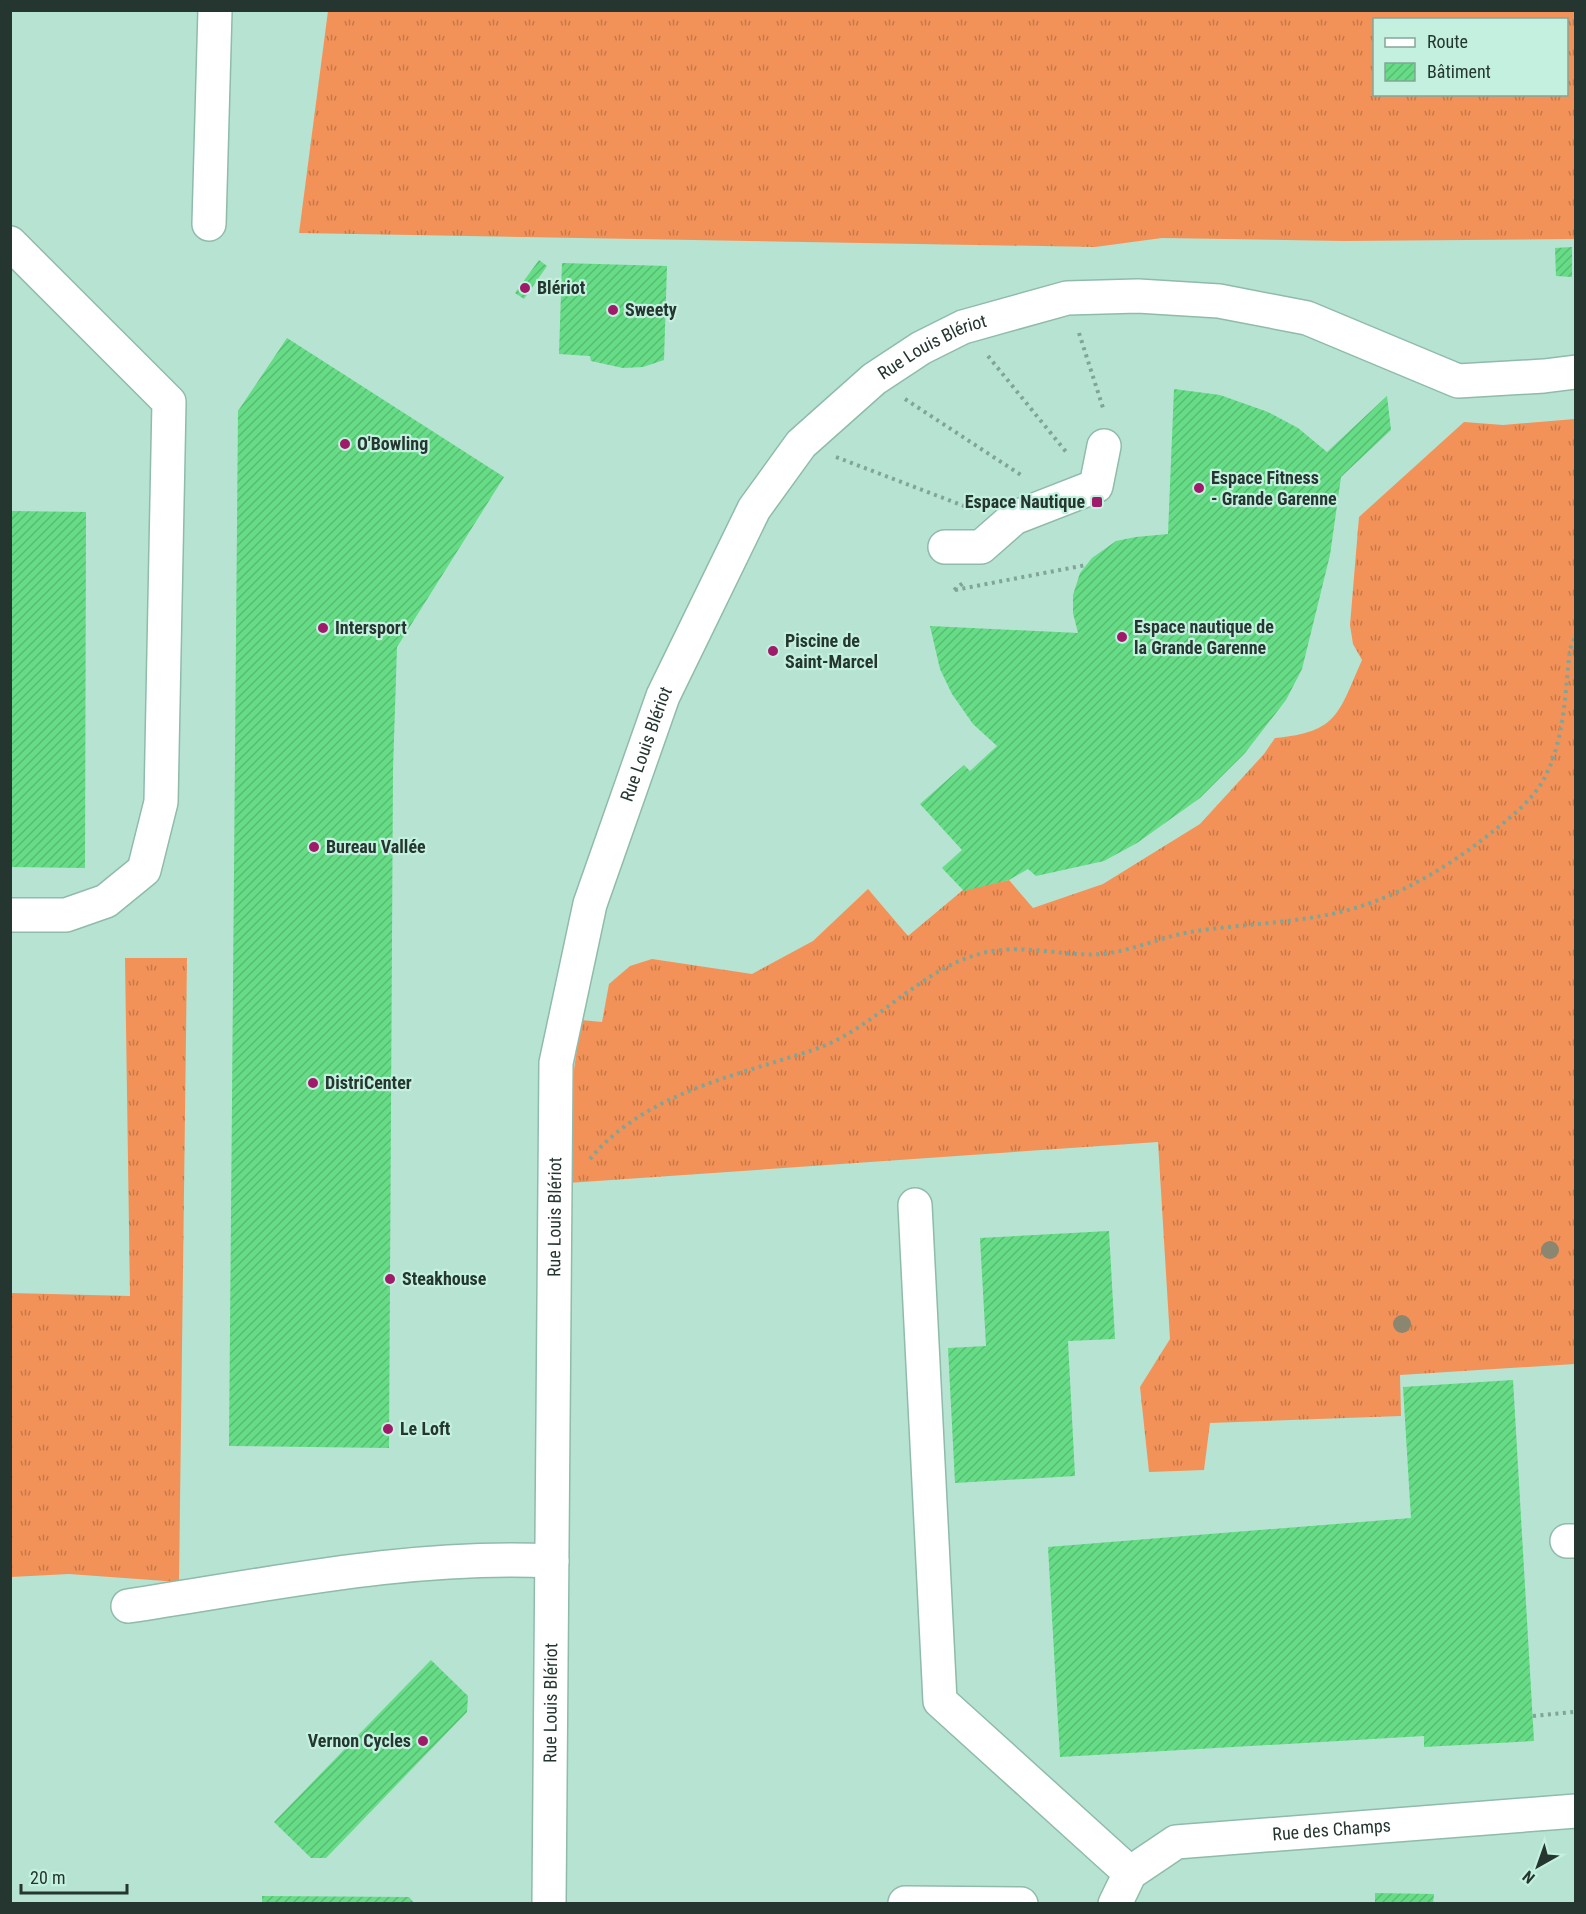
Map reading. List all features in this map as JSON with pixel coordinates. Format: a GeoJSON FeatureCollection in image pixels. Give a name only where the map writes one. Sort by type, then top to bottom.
{"type":"FeatureCollection","features":[{"type":"Feature","properties":{"kind":"street"},"geometry":{"type":"LineString","coordinates":[[209,224],[215,10]]}},
{"type":"Feature","properties":{"kind":"street"},"geometry":{"type":"LineString","coordinates":[[10,243],[169,402],[161,802],[144,870],[106,901],[66,915],[10,915]]}},
{"type":"Feature","properties":{"kind":"street","name":"Rue Louis Blériot"},"geometry":{"type":"LineString","coordinates":[[549,1904],[556,1063],[590,904],[663,696],[754,509],[801,444],[874,380],[921,348],[963,327],[1067,298],[1138,296],[1219,301],[1307,318],[1458,381],[1575,372]]}},
{"type":"Feature","properties":{"kind":"street"},"geometry":{"type":"LineString","coordinates":[[945,547],[981,547],[1014,518],[1096,486],[1105,431]]}},
{"type":"Feature","properties":{"kind":"street"},"geometry":{"type":"LineString","coordinates":[[915,1205],[940,1701],[1130,1873]]}},
{"type":"Feature","properties":{"kind":"street"},"geometry":{"type":"LineString","coordinates":[[128,1606],[371,1569],[510,1558],[552,1560]]}},
{"type":"Feature","properties":{"kind":"street","name":"Rue des Champs"},"geometry":{"type":"LineString","coordinates":[[1114,1904],[1130,1873],[1176,1842],[1575,1811]]}},
{"type":"Feature","properties":{"kind":"street"},"geometry":{"type":"LineString","coordinates":[[905,1903],[1021,1904]]}},
{"type":"Feature","properties":{"kind":"path"},"geometry":{"type":"LineString","coordinates":[[1067,298],[1105,431]]}},
{"type":"Feature","properties":{"kind":"path"},"geometry":{"type":"LineString","coordinates":[[963,327],[1092,487]]}},
{"type":"Feature","properties":{"kind":"path"},"geometry":{"type":"LineString","coordinates":[[874,380],[950,427],[1058,502]]}},
{"type":"Feature","properties":{"kind":"path"},"geometry":{"type":"LineString","coordinates":[[801,444],[978,511]]}},
{"type":"Feature","properties":{"kind":"path"},"geometry":{"type":"LineString","coordinates":[[954,590],[1086,565]]}},
{"type":"Feature","properties":{"kind":"path"},"geometry":{"type":"LineString","coordinates":[[555,1181],[574,1177],[598,1149],[633,1120],[665,1100],[827,1045],[855,1032],[955,961],[987,952],[1018,948],[1103,954],[1189,932],[1324,916],[1382,899],[1426,879],[1512,816],[1544,781],[1558,747],[1570,649],[1575,635]]}},
{"type":"Feature","properties":{"kind":"path"},"geometry":{"type":"LineString","coordinates":[[1533,1716],[1573,1712]]}},
{"type":"Feature","properties":{"kind":"green space"},"geometry":{"type":"Polygon","coordinates":[[[328,11],[1575,11],[1575,239],[1344,241],[1162,238],[1095,247],[299,233],[328,11]]]}},
{"type":"Feature","properties":{"kind":"green space"},"geometry":{"type":"Polygon","coordinates":[[[1575,419],[1575,1364],[1400,1375],[1401,1416],[1210,1423],[1204,1470],[1149,1472],[1140,1387],[1170,1339],[1158,1142],[568,1183],[571,1091],[581,1020],[602,1022],[609,984],[630,966],[652,959],[752,974],[813,941],[868,889],[908,936],[963,890],[1009,880],[1033,908],[1103,884],[1200,824],[1264,754],[1275,738],[1312,731],[1324,725],[1341,707],[1362,660],[1353,644],[1350,625],[1359,517],[1464,422],[1503,425],[1575,419]]]}},
{"type":"Feature","properties":{"kind":"green space"},"geometry":{"type":"Polygon","coordinates":[[[125,958],[187,958],[179,1582],[69,1574],[11,1577],[10,1293],[130,1296],[125,958]]]}},
{"type":"Feature","properties":{"kind":"building"},"geometry":{"type":"Polygon","coordinates":[[[1572,247],[1572,277],[1556,276],[1555,248],[1572,247]]]}},
{"type":"Feature","properties":{"kind":"building"},"geometry":{"type":"Polygon","coordinates":[[[539,260],[547,266],[524,299],[515,293],[539,260]]]}},
{"type":"Feature","properties":{"kind":"building","name":"Sweety"},"geometry":{"type":"Polygon","coordinates":[[[562,263],[667,266],[664,360],[643,367],[623,368],[591,361],[590,356],[559,354],[562,263]]]}},
{"type":"Feature","properties":{"kind":"building"},"geometry":{"type":"Polygon","coordinates":[[[287,338],[504,477],[397,647],[393,769],[389,1448],[229,1446],[238,411],[287,338]]]}},
{"type":"Feature","properties":{"kind":"building","name":"Espace nautique de la Grande Garenne"},"geometry":{"type":"Polygon","coordinates":[[[1174,389],[1220,395],[1268,412],[1298,428],[1327,452],[1387,396],[1391,430],[1341,477],[1330,555],[1302,669],[1286,700],[1245,753],[1200,798],[1137,843],[1104,861],[1036,876],[1028,869],[1009,880],[964,891],[942,868],[962,850],[920,804],[964,765],[970,771],[997,746],[973,724],[952,694],[940,669],[930,626],[1078,633],[1073,613],[1073,595],[1080,573],[1092,558],[1116,541],[1168,534],[1174,389]]]}},
{"type":"Feature","properties":{"kind":"building"},"geometry":{"type":"Polygon","coordinates":[[[10,511],[86,512],[85,868],[10,867],[10,511]]]}},
{"type":"Feature","properties":{"kind":"building"},"geometry":{"type":"Polygon","coordinates":[[[1109,1231],[1115,1339],[1068,1341],[1075,1476],[955,1483],[948,1348],[986,1346],[980,1238],[1109,1231]]]}},
{"type":"Feature","properties":{"kind":"building"},"geometry":{"type":"Polygon","coordinates":[[[1513,1380],[1534,1741],[1424,1747],[1424,1736],[1060,1757],[1048,1547],[1411,1518],[1403,1387],[1513,1380]]]}},
{"type":"Feature","properties":{"kind":"building"},"geometry":{"type":"Polygon","coordinates":[[[431,1660],[468,1696],[467,1712],[326,1858],[311,1858],[274,1822],[431,1660]]]}},
{"type":"Feature","properties":{"kind":"building"},"geometry":{"type":"Polygon","coordinates":[[[1375,1893],[1434,1894],[1433,1904],[1375,1904],[1375,1893]]]}},
{"type":"Feature","properties":{"kind":"building"},"geometry":{"type":"Polygon","coordinates":[[[262,1896],[409,1897],[415,1904],[262,1904],[262,1896]]]}},
{"type":"Feature","properties":{"kind":"place","name":"Blériot"},"geometry":{"type":"Point","coordinates":[525,288]}},
{"type":"Feature","properties":{"kind":"place","name":"Sweety"},"geometry":{"type":"Point","coordinates":[613,310]}},
{"type":"Feature","properties":{"kind":"place","name":"O'Bowling"},"geometry":{"type":"Point","coordinates":[345,444]}},
{"type":"Feature","properties":{"kind":"place","name":"Espace Fitness - Grande Garenne"},"geometry":{"type":"Point","coordinates":[1199,488]}},
{"type":"Feature","properties":{"kind":"place","name":"Espace Nautique"},"geometry":{"type":"Point","coordinates":[1097,502]}},
{"type":"Feature","properties":{"kind":"place","name":"Intersport"},"geometry":{"type":"Point","coordinates":[323,628]}},
{"type":"Feature","properties":{"kind":"place","name":"Espace nautique de la Grande Garenne"},"geometry":{"type":"Point","coordinates":[1122,637]}},
{"type":"Feature","properties":{"kind":"place","name":"Piscine de Saint-Marcel"},"geometry":{"type":"Point","coordinates":[773,651]}},
{"type":"Feature","properties":{"kind":"place","name":"Bureau Vallée"},"geometry":{"type":"Point","coordinates":[314,847]}},
{"type":"Feature","properties":{"kind":"place","name":"DistriCenter"},"geometry":{"type":"Point","coordinates":[313,1083]}},
{"type":"Feature","properties":{"kind":"place","name":"Steakhouse"},"geometry":{"type":"Point","coordinates":[390,1279]}},
{"type":"Feature","properties":{"kind":"place","name":"Le Loft"},"geometry":{"type":"Point","coordinates":[388,1429]}},
{"type":"Feature","properties":{"kind":"place","name":"Vernon Cycles"},"geometry":{"type":"Point","coordinates":[423,1741]}}]}
